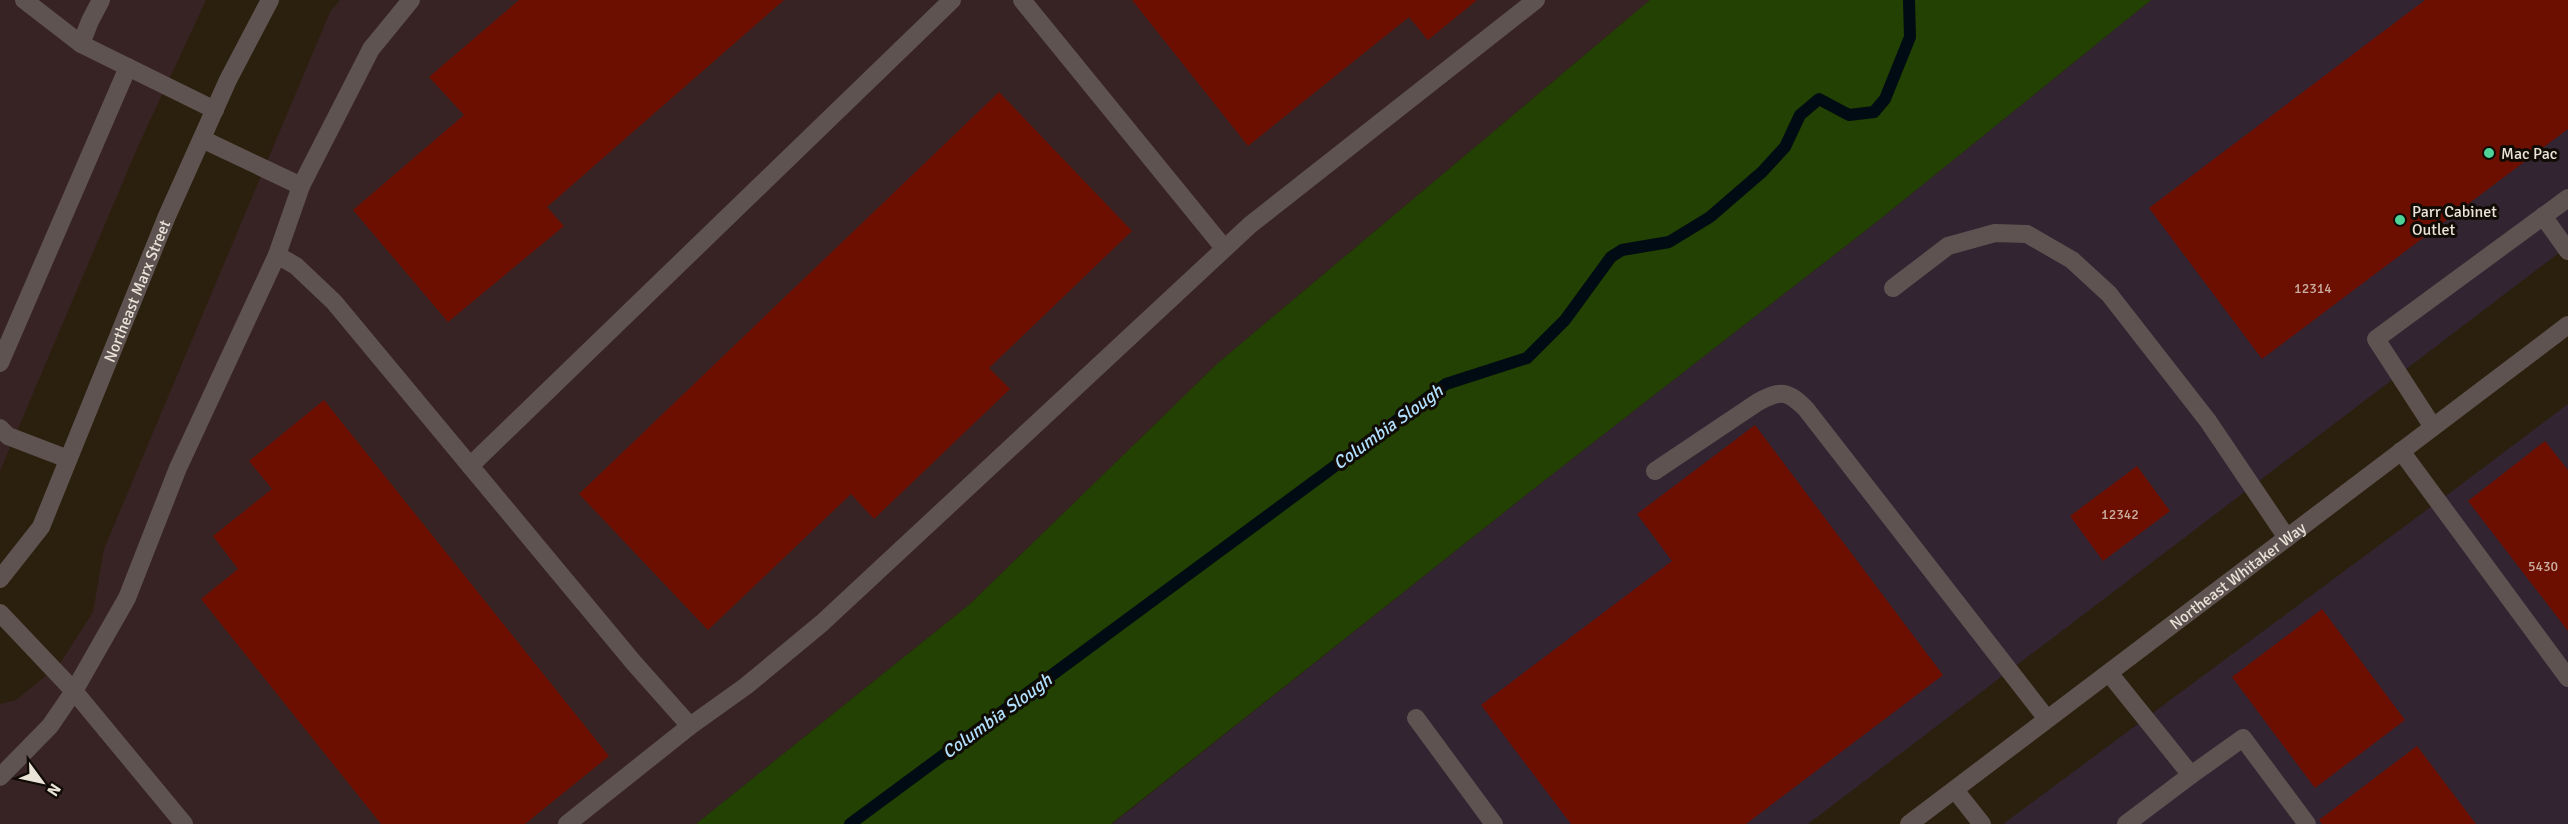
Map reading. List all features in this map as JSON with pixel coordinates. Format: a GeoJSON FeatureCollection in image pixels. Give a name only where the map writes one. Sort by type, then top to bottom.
{"type":"FeatureCollection","features":[{"type":"Feature","properties":{"kind":"street"},"geometry":{"type":"LineString","coordinates":[[24,0],[81,44],[215,110]]}},
{"type":"Feature","properties":{"kind":"street"},"geometry":{"type":"LineString","coordinates":[[81,44],[101,0]]}},
{"type":"Feature","properties":{"kind":"street","name":"Northeast Marx Street"},"geometry":{"type":"LineString","coordinates":[[0,579],[41,527],[167,216],[215,110],[270,0]]}},
{"type":"Feature","properties":{"kind":"street"},"geometry":{"type":"LineString","coordinates":[[0,777],[50,726],[74,691],[127,598],[178,468],[277,255],[301,186],[371,49],[411,0]]}},
{"type":"Feature","properties":{"kind":"street"},"geometry":{"type":"LineString","coordinates":[[470,466],[952,0]]}},
{"type":"Feature","properties":{"kind":"street"},"geometry":{"type":"LineString","coordinates":[[1022,0],[1224,248]]}},
{"type":"Feature","properties":{"kind":"street"},"geometry":{"type":"LineString","coordinates":[[567,824],[690,726],[746,686],[822,623],[1250,225],[1536,0]]}},
{"type":"Feature","properties":{"kind":"street"},"geometry":{"type":"LineString","coordinates":[[0,363],[128,67]]}},
{"type":"Feature","properties":{"kind":"street"},"geometry":{"type":"LineString","coordinates":[[202,139],[301,186]]}},
{"type":"Feature","properties":{"kind":"street"},"geometry":{"type":"LineString","coordinates":[[2433,427],[2376,339],[2568,198]]}},
{"type":"Feature","properties":{"kind":"street"},"geometry":{"type":"LineString","coordinates":[[2543,216],[2568,252]]}},
{"type":"Feature","properties":{"kind":"street"},"geometry":{"type":"LineString","coordinates":[[1893,288],[1948,246],[1995,233],[2027,234],[2072,260],[2109,294],[2201,412],[2287,538]]}},
{"type":"Feature","properties":{"kind":"street"},"geometry":{"type":"LineString","coordinates":[[277,255],[296,266],[334,302],[626,654],[690,726]]}},
{"type":"Feature","properties":{"kind":"street","name":"Northeast Whitaker Way"},"geometry":{"type":"LineString","coordinates":[[1909,824],[2568,325]]}},
{"type":"Feature","properties":{"kind":"street"},"geometry":{"type":"LineString","coordinates":[[1655,471],[1774,393],[1792,396],[1806,409],[2047,719]]}},
{"type":"Feature","properties":{"kind":"street"},"geometry":{"type":"LineString","coordinates":[[0,428],[8,436],[68,459]]}},
{"type":"Feature","properties":{"kind":"street"},"geometry":{"type":"LineString","coordinates":[[2401,452],[2568,678]]}},
{"type":"Feature","properties":{"kind":"street"},"geometry":{"type":"LineString","coordinates":[[0,613],[74,691],[184,824]]}},
{"type":"Feature","properties":{"kind":"street"},"geometry":{"type":"LineString","coordinates":[[2109,673],[2191,775]]}},
{"type":"Feature","properties":{"kind":"street"},"geometry":{"type":"LineString","coordinates":[[1416,718],[1494,824]]}},
{"type":"Feature","properties":{"kind":"street"},"geometry":{"type":"LineString","coordinates":[[2126,824],[2243,738],[2307,824]]}},
{"type":"Feature","properties":{"kind":"street"},"geometry":{"type":"LineString","coordinates":[[1954,790],[1982,824]]}},
{"type":"Feature","properties":{"kind":"shaded area"},"geometry":{"type":"Polygon","coordinates":[[[0,0],[206,0],[139,144],[0,471],[0,0]]]}},
{"type":"Feature","properties":{"kind":"shaded area"},"geometry":{"type":"Polygon","coordinates":[[[340,0],[1650,0],[1218,363],[970,604],[696,824],[0,824],[0,704],[16,700],[59,665],[93,612],[104,549],[330,12],[340,0]]]}},
{"type":"Feature","properties":{"kind":"shaded area"},"geometry":{"type":"Polygon","coordinates":[[[2151,0],[2568,0],[2568,246],[1808,824],[1112,824],[1536,487],[1879,220],[2151,0]]]}},
{"type":"Feature","properties":{"kind":"shaded area"},"geometry":{"type":"Polygon","coordinates":[[[2568,404],[2568,824],[2003,824],[2459,486],[2568,404]]]}},
{"type":"Feature","properties":{"kind":"green space"},"geometry":{"type":"Polygon","coordinates":[[[1650,0],[2151,0],[1879,220],[1536,487],[1111,824],[696,824],[970,604],[1218,363],[1650,0]]]}},
{"type":"Feature","properties":{"kind":"building"},"geometry":{"type":"Polygon","coordinates":[[[519,0],[784,0],[547,207],[564,226],[448,322],[353,210],[464,115],[429,77],[519,0]]]}},
{"type":"Feature","properties":{"kind":"building"},"geometry":{"type":"Polygon","coordinates":[[[1132,0],[1477,0],[1428,40],[1409,17],[1248,146],[1132,0]]]}},
{"type":"Feature","properties":{"kind":"building"},"geometry":{"type":"Polygon","coordinates":[[[2425,0],[2568,0],[2568,129],[2262,359],[2149,208],[2425,0]]]}},
{"type":"Feature","properties":{"kind":"building"},"geometry":{"type":"Polygon","coordinates":[[[999,92],[1132,231],[989,368],[1010,389],[874,519],[851,494],[708,630],[579,494],[999,92]]]}},
{"type":"Feature","properties":{"kind":"building"},"geometry":{"type":"Polygon","coordinates":[[[324,400],[609,756],[525,824],[381,824],[201,599],[238,569],[213,536],[272,489],[249,461],[324,400]]]}},
{"type":"Feature","properties":{"kind":"building"},"geometry":{"type":"Polygon","coordinates":[[[1755,425],[1943,675],[1746,824],[1571,824],[1481,705],[1672,561],[1637,514],[1755,425]]]}},
{"type":"Feature","properties":{"kind":"building"},"geometry":{"type":"Polygon","coordinates":[[[2545,441],[2568,470],[2568,631],[2468,501],[2545,441]]]}},
{"type":"Feature","properties":{"kind":"building"},"geometry":{"type":"Polygon","coordinates":[[[2137,466],[2170,511],[2103,561],[2070,516],[2137,466]]]}},
{"type":"Feature","properties":{"kind":"building"},"geometry":{"type":"Polygon","coordinates":[[[2322,609],[2405,720],[2315,788],[2232,677],[2322,609]]]}},
{"type":"Feature","properties":{"kind":"building"},"geometry":{"type":"Polygon","coordinates":[[[2417,746],[2476,824],[2322,824],[2319,820],[2417,746]]]}},
{"type":"Feature","properties":{"kind":"waterway","name":"Columbia Slough"},"geometry":{"type":"LineString","coordinates":[[850,824],[1446,384],[1527,358],[1565,320],[1611,257],[1622,250],[1669,242],[1710,217],[1762,172],[1785,147],[1800,115],[1819,99],[1849,115],[1874,112],[1885,99],[1910,37],[1909,0]]}},
{"type":"Feature","properties":{"kind":"place","name":"Mac Pac"},"geometry":{"type":"Point","coordinates":[2489,153]}},
{"type":"Feature","properties":{"kind":"place","name":"Parr Cabinet Outlet"},"geometry":{"type":"Point","coordinates":[2400,220]}}]}
